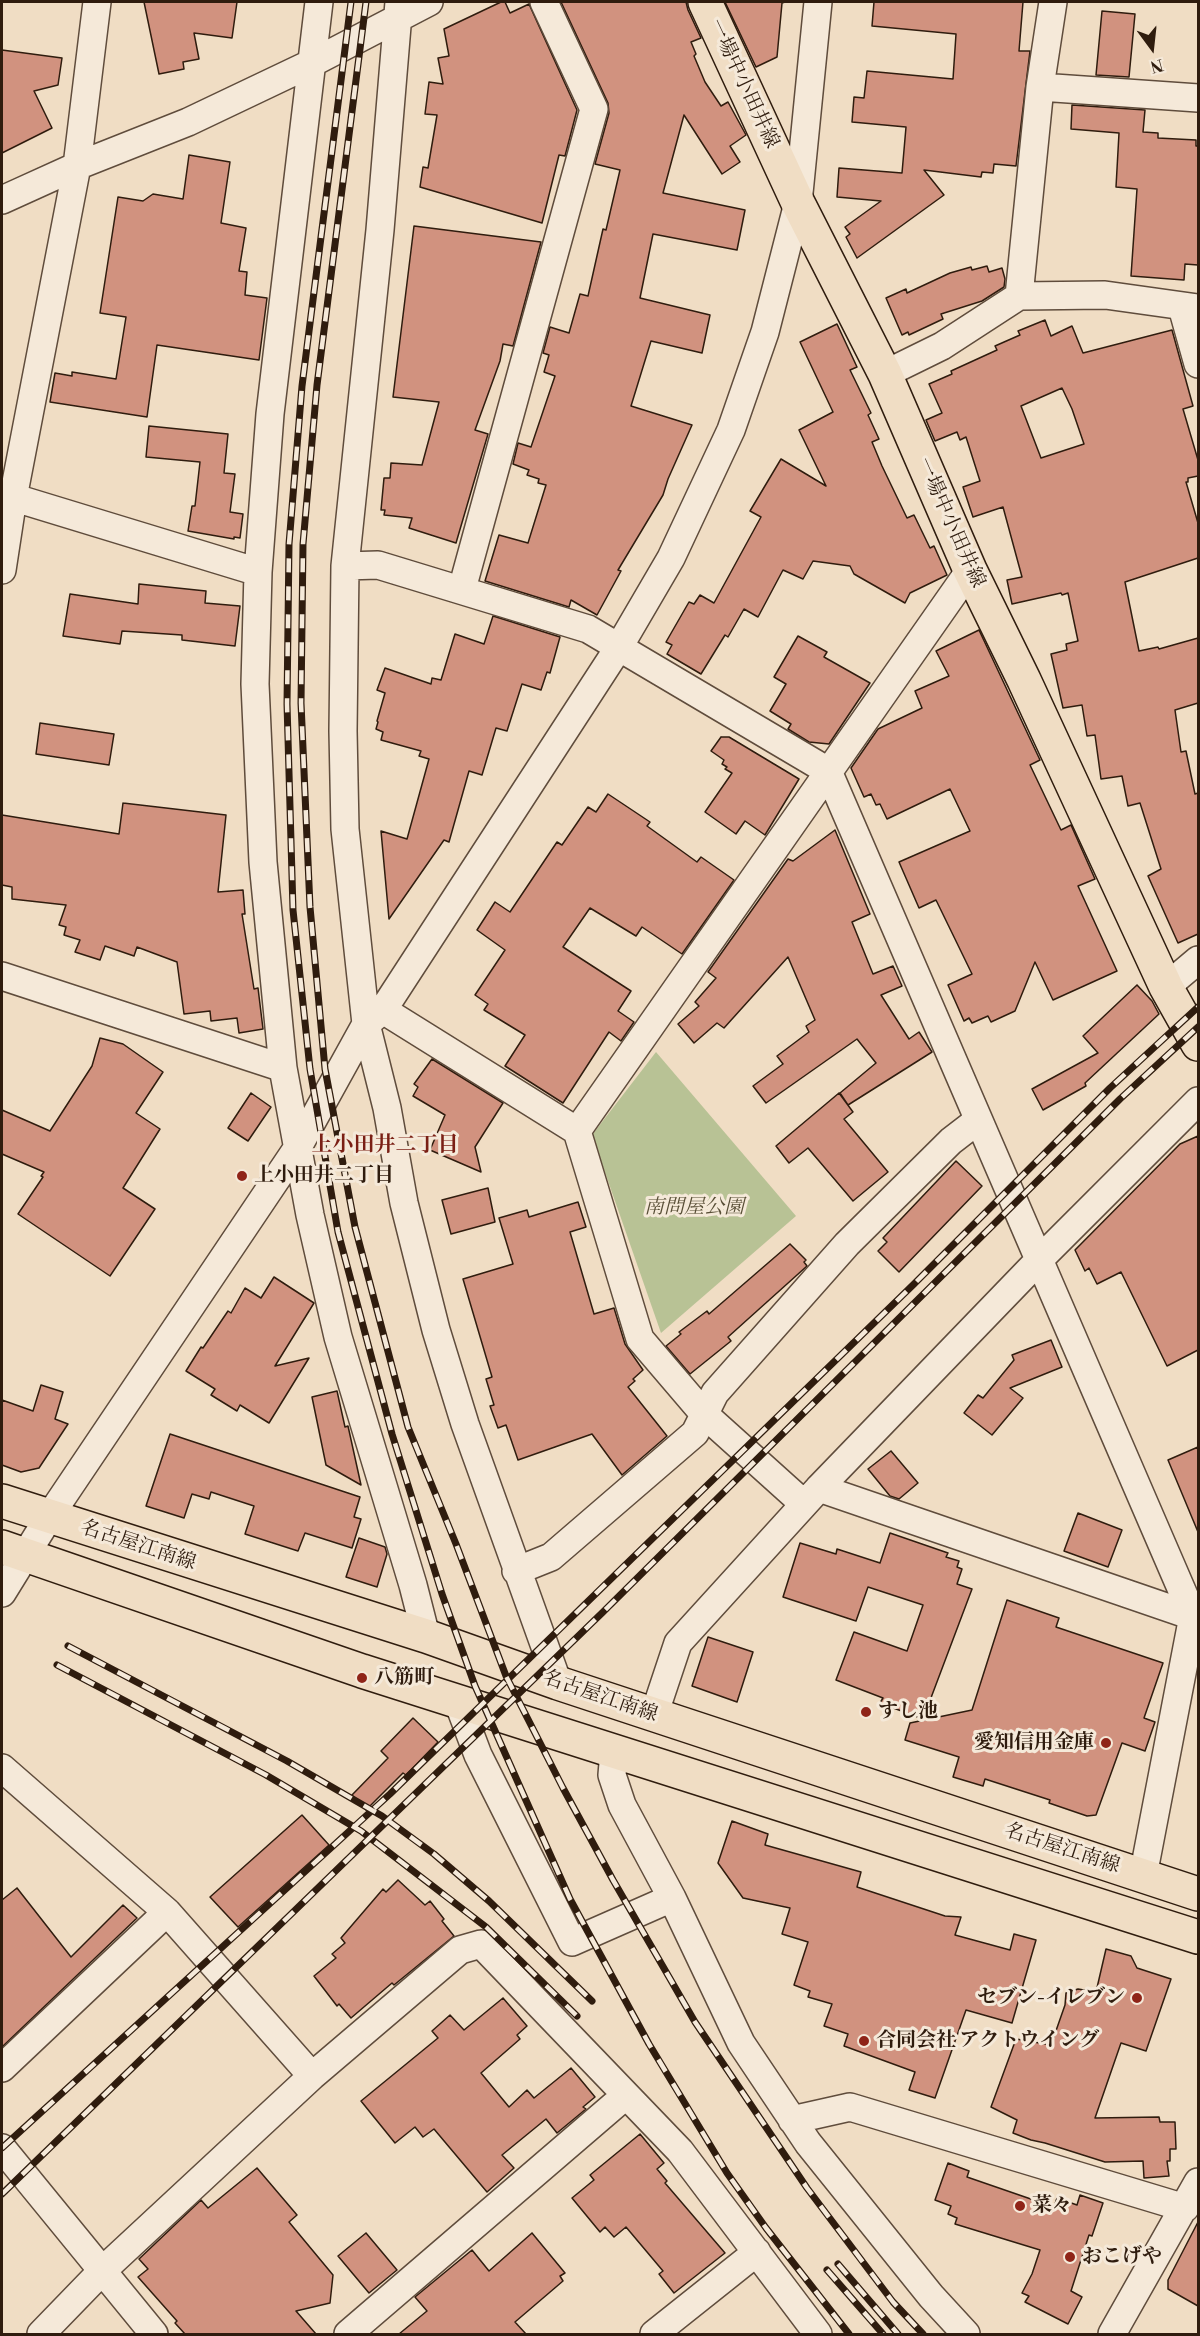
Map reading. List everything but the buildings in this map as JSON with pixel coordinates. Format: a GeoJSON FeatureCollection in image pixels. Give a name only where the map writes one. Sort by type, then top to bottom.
{"type":"FeatureCollection","features":[{"type":"Feature","properties":{"kind":"main road","name":"一場中小田井線"},"geometry":{"type":"LineString","coordinates":[[705,2],[798,203],[885,374],[970,570],[1024,680],[1167,987],[1198,1044]]}},
{"type":"Feature","properties":{"kind":"main road","name":"名古屋江南線"},"geometry":{"type":"LineString","coordinates":[[2,1501],[426,1636],[558,1683],[1198,1894]]}},
{"type":"Feature","properties":{"kind":"main road"},"geometry":{"type":"LineString","coordinates":[[13,1551],[362,1671],[1198,1937]]}},
{"type":"Feature","properties":{"kind":"street"},"geometry":{"type":"LineString","coordinates":[[2,570],[7,496],[77,166],[97,2]]}},
{"type":"Feature","properties":{"kind":"street"},"geometry":{"type":"LineString","coordinates":[[320,2],[270,414],[258,572],[255,684],[263,862],[283,1068],[310,1215],[338,1337],[413,1585],[426,1636]]}},
{"type":"Feature","properties":{"kind":"street"},"geometry":{"type":"LineString","coordinates":[[2,200],[77,166],[188,122],[312,63],[398,10],[429,2]]}},
{"type":"Feature","properties":{"kind":"street"},"geometry":{"type":"LineString","coordinates":[[462,589],[594,109],[544,2]]}},
{"type":"Feature","properties":{"kind":"street"},"geometry":{"type":"LineString","coordinates":[[2,1593],[13,1551],[50,1517],[298,1147],[375,1017],[618,646],[671,558],[731,430],[765,332],[798,203],[818,2]]}},
{"type":"Feature","properties":{"kind":"street"},"geometry":{"type":"LineString","coordinates":[[1018,296],[1040,87],[1053,2]]}},
{"type":"Feature","properties":{"kind":"street"},"geometry":{"type":"LineString","coordinates":[[398,10],[380,230],[345,566],[343,731],[345,829],[387,1108],[404,1203],[436,1330],[465,1424],[558,1683]]}},
{"type":"Feature","properties":{"kind":"street"},"geometry":{"type":"LineString","coordinates":[[1040,87],[1198,98]]}},
{"type":"Feature","properties":{"kind":"street"},"geometry":{"type":"LineString","coordinates":[[885,374],[942,346],[1018,296],[1106,296],[1190,308],[1198,364]]}},
{"type":"Feature","properties":{"kind":"street"},"geometry":{"type":"LineString","coordinates":[[7,496],[258,572]]}},
{"type":"Feature","properties":{"kind":"street"},"geometry":{"type":"LineString","coordinates":[[345,566],[378,565],[588,628],[828,771],[977,1121],[1040,1259],[1196,1617],[1143,1876]]}},
{"type":"Feature","properties":{"kind":"street"},"geometry":{"type":"LineString","coordinates":[[577,1131],[970,570]]}},
{"type":"Feature","properties":{"kind":"street"},"geometry":{"type":"LineString","coordinates":[[1167,987],[1198,960]]}},
{"type":"Feature","properties":{"kind":"street"},"geometry":{"type":"LineString","coordinates":[[2,976],[283,1068]]}},
{"type":"Feature","properties":{"kind":"street"},"geometry":{"type":"LineString","coordinates":[[375,1017],[577,1131],[640,1340],[704,1414],[811,1496],[1196,1617]]}},
{"type":"Feature","properties":{"kind":"street"},"geometry":{"type":"LineString","coordinates":[[654,1715],[678,1643],[811,1496],[1040,1259],[1198,1101]]}},
{"type":"Feature","properties":{"kind":"street"},"geometry":{"type":"LineString","coordinates":[[516,1571],[551,1557],[695,1433],[715,1393],[847,1244],[951,1141],[977,1121]]}},
{"type":"Feature","properties":{"kind":"street"},"geometry":{"type":"LineString","coordinates":[[458,1702],[478,1755],[572,1942],[672,1898]]}},
{"type":"Feature","properties":{"kind":"street"},"geometry":{"type":"LineString","coordinates":[[614,1751],[612,1776],[622,1805],[672,1898],[741,2043],[808,2143],[931,2296],[966,2334]]}},
{"type":"Feature","properties":{"kind":"street"},"geometry":{"type":"LineString","coordinates":[[2,1768],[167,1912],[312,2076]]}},
{"type":"Feature","properties":{"kind":"street"},"geometry":{"type":"LineString","coordinates":[[2,2068],[167,1912]]}},
{"type":"Feature","properties":{"kind":"street"},"geometry":{"type":"LineString","coordinates":[[41,2334],[101,2272],[312,2076],[460,1950],[481,1944],[680,2151],[818,2334]]}},
{"type":"Feature","properties":{"kind":"street"},"geometry":{"type":"LineString","coordinates":[[348,2334],[625,2096]]}},
{"type":"Feature","properties":{"kind":"street"},"geometry":{"type":"LineString","coordinates":[[792,2120],[850,2107],[1185,2208]]}},
{"type":"Feature","properties":{"kind":"street"},"geometry":{"type":"LineString","coordinates":[[2,2148],[101,2272],[154,2334]]}},
{"type":"Feature","properties":{"kind":"street"},"geometry":{"type":"LineString","coordinates":[[1112,2334],[1185,2208],[1198,2181]]}},
{"type":"Feature","properties":{"kind":"street"},"geometry":{"type":"LineString","coordinates":[[654,2334],[757,2252]]}},
{"type":"Feature","properties":{"kind":"green space","name":"南問屋公園"},"geometry":{"type":"Polygon","coordinates":[[[656,1052],[796,1216],[661,1333],[592,1135],[656,1052]]]}},
{"type":"Feature","properties":{"kind":"railway"},"geometry":{"type":"LineString","coordinates":[[351,2],[302,386],[289,544],[287,704],[293,910],[310,1069],[338,1232],[392,1434],[442,1594],[475,1686],[570,1899],[649,2044],[727,2173],[766,2228],[849,2334]]}},
{"type":"Feature","properties":{"kind":"railway"},"geometry":{"type":"LineString","coordinates":[[366,2],[317,385],[303,544],[301,703],[310,907],[325,1069],[355,1227],[408,1427],[456,1544],[506,1676],[563,1788],[695,2022],[807,2188],[893,2302],[923,2334]]}},
{"type":"Feature","properties":{"kind":"railway"},"geometry":{"type":"LineString","coordinates":[[2,2148],[390,1794],[914,1284],[1110,1088],[1198,1007]]}},
{"type":"Feature","properties":{"kind":"railway"},"geometry":{"type":"LineString","coordinates":[[2,2194],[602,1613],[1120,1099],[1198,1027]]}},
{"type":"Feature","properties":{"kind":"railway"},"geometry":{"type":"LineString","coordinates":[[68,1646],[287,1761],[382,1816],[434,1854],[489,1901],[592,2001]]}},
{"type":"Feature","properties":{"kind":"railway"},"geometry":{"type":"LineString","coordinates":[[57,1665],[266,1775],[361,1831],[486,1927],[577,2016]]}},
{"type":"Feature","properties":{"kind":"railway"},"geometry":{"type":"LineString","coordinates":[[838,2264],[898,2334]]}},
{"type":"Feature","properties":{"kind":"railway"},"geometry":{"type":"LineString","coordinates":[[827,2270],[883,2334]]}},
{"type":"Feature","properties":{"kind":"place","name":"上小田井二丁目"},"geometry":{"type":"Point","coordinates":[242,1176]}},
{"type":"Feature","properties":{"kind":"place","name":"八筋町"},"geometry":{"type":"Point","coordinates":[362,1678]}},
{"type":"Feature","properties":{"kind":"place","name":"すし池"},"geometry":{"type":"Point","coordinates":[866,1712]}},
{"type":"Feature","properties":{"kind":"place","name":"愛知信用金庫"},"geometry":{"type":"Point","coordinates":[1106,1743]}},
{"type":"Feature","properties":{"kind":"place","name":"セブン-イレブン"},"geometry":{"type":"Point","coordinates":[1137,1998]}},
{"type":"Feature","properties":{"kind":"place","name":"合同会社 アクトウイング"},"geometry":{"type":"Point","coordinates":[864,2041]}},
{"type":"Feature","properties":{"kind":"place","name":"菜々"},"geometry":{"type":"Point","coordinates":[1020,2206]}},
{"type":"Feature","properties":{"kind":"place","name":"おこげや"},"geometry":{"type":"Point","coordinates":[1070,2257]}},
{"type":"Feature","properties":{"kind":"district","name":"上小田井二丁目"},"geometry":{"type":"Point","coordinates":[385,1146]}}]}
